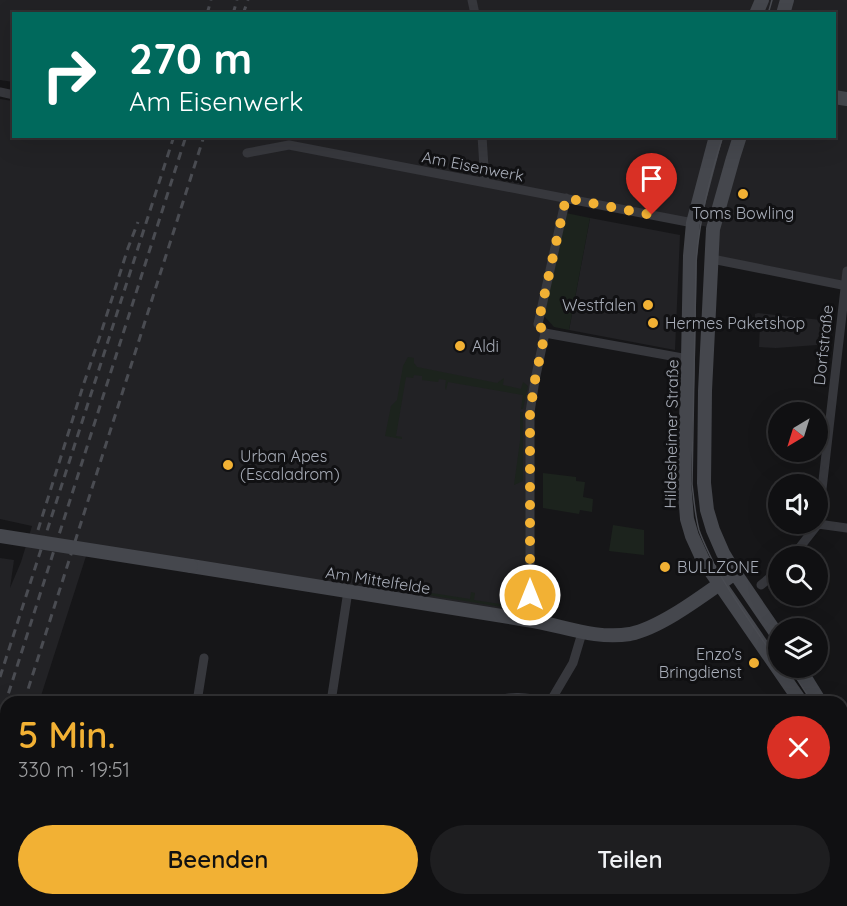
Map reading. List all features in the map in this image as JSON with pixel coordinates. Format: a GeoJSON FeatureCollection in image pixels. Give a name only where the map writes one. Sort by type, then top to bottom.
{"type":"FeatureCollection","features":[{"type":"Feature","properties":{"kind":"main road","name":"Hildesheimer Straße"},"geometry":{"type":"LineString","coordinates":[[715,138],[693,224],[690,256],[684,481],[687,519],[702,557],[797,696]]}},
{"type":"Feature","properties":{"kind":"main road","name":"Hildesheimer Straße"},"geometry":{"type":"LineString","coordinates":[[739,138],[713,228],[705,391],[704,483],[712,530],[735,573],[768,621]]}},
{"type":"Feature","properties":{"kind":"main road","name":"Am Mittelfelde"},"geometry":{"type":"LineString","coordinates":[[0,536],[530,620],[582,633],[612,636],[632,633],[672,616],[735,573]]}},
{"type":"Feature","properties":{"kind":"main road"},"geometry":{"type":"LineString","coordinates":[[806,678],[817,696]]}},
{"type":"Feature","properties":{"kind":"street"},"geometry":{"type":"LineString","coordinates":[[482,138],[484,183]]}},
{"type":"Feature","properties":{"kind":"street","name":"Am Eisenwerk"},"geometry":{"type":"LineString","coordinates":[[247,153],[289,145],[693,224]]}},
{"type":"Feature","properties":{"kind":"street"},"geometry":{"type":"LineString","coordinates":[[566,198],[538,324],[545,333],[688,359]]}},
{"type":"Feature","properties":{"kind":"street"},"geometry":{"type":"LineString","coordinates":[[712,259],[846,285]]}},
{"type":"Feature","properties":{"kind":"street","name":"Dorfstraße"},"geometry":{"type":"LineString","coordinates":[[824,474],[847,271]]}},
{"type":"Feature","properties":{"kind":"street"},"geometry":{"type":"LineString","coordinates":[[530,620],[530,412],[545,333]]}},
{"type":"Feature","properties":{"kind":"street"},"geometry":{"type":"LineString","coordinates":[[828,525],[847,528]]}},
{"type":"Feature","properties":{"kind":"street"},"geometry":{"type":"LineString","coordinates":[[801,546],[810,534]]}},
{"type":"Feature","properties":{"kind":"street"},"geometry":{"type":"LineString","coordinates":[[761,585],[768,579]]}},
{"type":"Feature","properties":{"kind":"street"},"geometry":{"type":"LineString","coordinates":[[332,696],[348,591]]}},
{"type":"Feature","properties":{"kind":"street"},"geometry":{"type":"LineString","coordinates":[[554,696],[573,663],[582,633]]}},
{"type":"Feature","properties":{"kind":"street"},"geometry":{"type":"LineString","coordinates":[[198,696],[204,658]]}},
{"type":"Feature","properties":{"kind":"shaded area"},"geometry":{"type":"Polygon","coordinates":[[[0,0],[847,0],[847,288],[711,261],[713,228],[567,198],[538,324],[545,333],[535,380],[530,620],[88,550],[41,696],[0,696],[0,558],[14,560],[10,588],[32,526],[0,519],[0,99],[12,101],[12,138],[836,138],[836,12],[12,12],[12,82],[0,80],[0,0]]]}},
{"type":"Feature","properties":{"kind":"shaded area"},"geometry":{"type":"Polygon","coordinates":[[[566,213],[590,218],[569,330],[554,327],[544,316],[566,213]]]}},
{"type":"Feature","properties":{"kind":"shaded area"},"geometry":{"type":"Polygon","coordinates":[[[590,218],[680,235],[675,350],[569,330],[590,218]]]}},
{"type":"Feature","properties":{"kind":"shaded area"},"geometry":{"type":"Polygon","coordinates":[[[755,314],[830,321],[828,339],[818,337],[817,345],[759,347],[760,324],[755,324],[755,314]]]}},
{"type":"Feature","properties":{"kind":"shaded area"},"geometry":{"type":"Polygon","coordinates":[[[408,357],[414,358],[417,367],[497,383],[504,378],[503,385],[521,389],[523,382],[528,386],[523,409],[521,409],[523,395],[448,382],[446,390],[446,380],[439,379],[438,382],[422,380],[422,376],[414,375],[413,378],[406,377],[396,436],[402,439],[385,436],[391,406],[397,400],[403,366],[408,357]]]}},
{"type":"Feature","properties":{"kind":"shaded area"},"geometry":{"type":"Polygon","coordinates":[[[520,412],[523,412],[523,481],[514,485],[520,441],[520,412]]]}},
{"type":"Feature","properties":{"kind":"shaded area"},"geometry":{"type":"Polygon","coordinates":[[[543,473],[576,477],[576,481],[585,482],[583,497],[593,499],[592,512],[580,510],[579,514],[543,508],[543,473]]]}},
{"type":"Feature","properties":{"kind":"shaded area"},"geometry":{"type":"Polygon","coordinates":[[[613,525],[644,530],[644,555],[609,551],[613,525]]]}},
{"type":"Feature","properties":{"kind":"shaded area"},"geometry":{"type":"Polygon","coordinates":[[[420,584],[419,591],[470,599],[471,592],[475,593],[474,600],[519,607],[520,600],[523,601],[523,609],[415,593],[420,584]]]}},
{"type":"Feature","properties":{"kind":"tram line"},"geometry":{"type":"LineString","coordinates":[[769,12],[772,0]]}},
{"type":"Feature","properties":{"kind":"tram line"},"geometry":{"type":"LineString","coordinates":[[722,138],[705,199],[697,247],[692,484],[699,530],[704,543],[737,602],[768,647]]}},
{"type":"Feature","properties":{"kind":"tram line"},"geometry":{"type":"LineString","coordinates":[[796,678],[808,696]]}},
{"type":"Feature","properties":{"kind":"railway"},"geometry":{"type":"LineString","coordinates":[[208,12],[211,0]]}},
{"type":"Feature","properties":{"kind":"railway"},"geometry":{"type":"LineString","coordinates":[[234,12],[237,0]]}},
{"type":"Feature","properties":{"kind":"railway"},"geometry":{"type":"LineString","coordinates":[[244,12],[248,0]]}},
{"type":"Feature","properties":{"kind":"railway"},"geometry":{"type":"LineString","coordinates":[[0,677],[173,138]]}},
{"type":"Feature","properties":{"kind":"railway"},"geometry":{"type":"LineString","coordinates":[[8,696],[185,138]]}},
{"type":"Feature","properties":{"kind":"railway"},"geometry":{"type":"LineString","coordinates":[[26,696],[203,138]]}},
{"type":"Feature","properties":{"kind":"railway"},"geometry":{"type":"LineString","coordinates":[[38,530],[138,222]]}},
{"type":"Feature","properties":{"kind":"place","name":"Toms Bowling"},"geometry":{"type":"Point","coordinates":[743,194]}},
{"type":"Feature","properties":{"kind":"place","name":"Westfalen"},"geometry":{"type":"Point","coordinates":[648,305]}},
{"type":"Feature","properties":{"kind":"place","name":"Hermes Paketshop"},"geometry":{"type":"Point","coordinates":[653,323]}},
{"type":"Feature","properties":{"kind":"place","name":"Aldi"},"geometry":{"type":"Point","coordinates":[460,346]}},
{"type":"Feature","properties":{"kind":"place","name":"Urban Apes (Escaladrom)"},"geometry":{"type":"Point","coordinates":[228,465]}},
{"type":"Feature","properties":{"kind":"place","name":"BULLZONE"},"geometry":{"type":"Point","coordinates":[665,567]}},
{"type":"Feature","properties":{"kind":"place","name":"Enzo's Bringdienst"},"geometry":{"type":"Point","coordinates":[754,663]}},
{"type":"Feature","properties":{"kind":"route"},"geometry":{"type":"LineString","coordinates":[[530,595],[530,412],[545,333],[538,324],[566,198],[652,215]]}}]}
